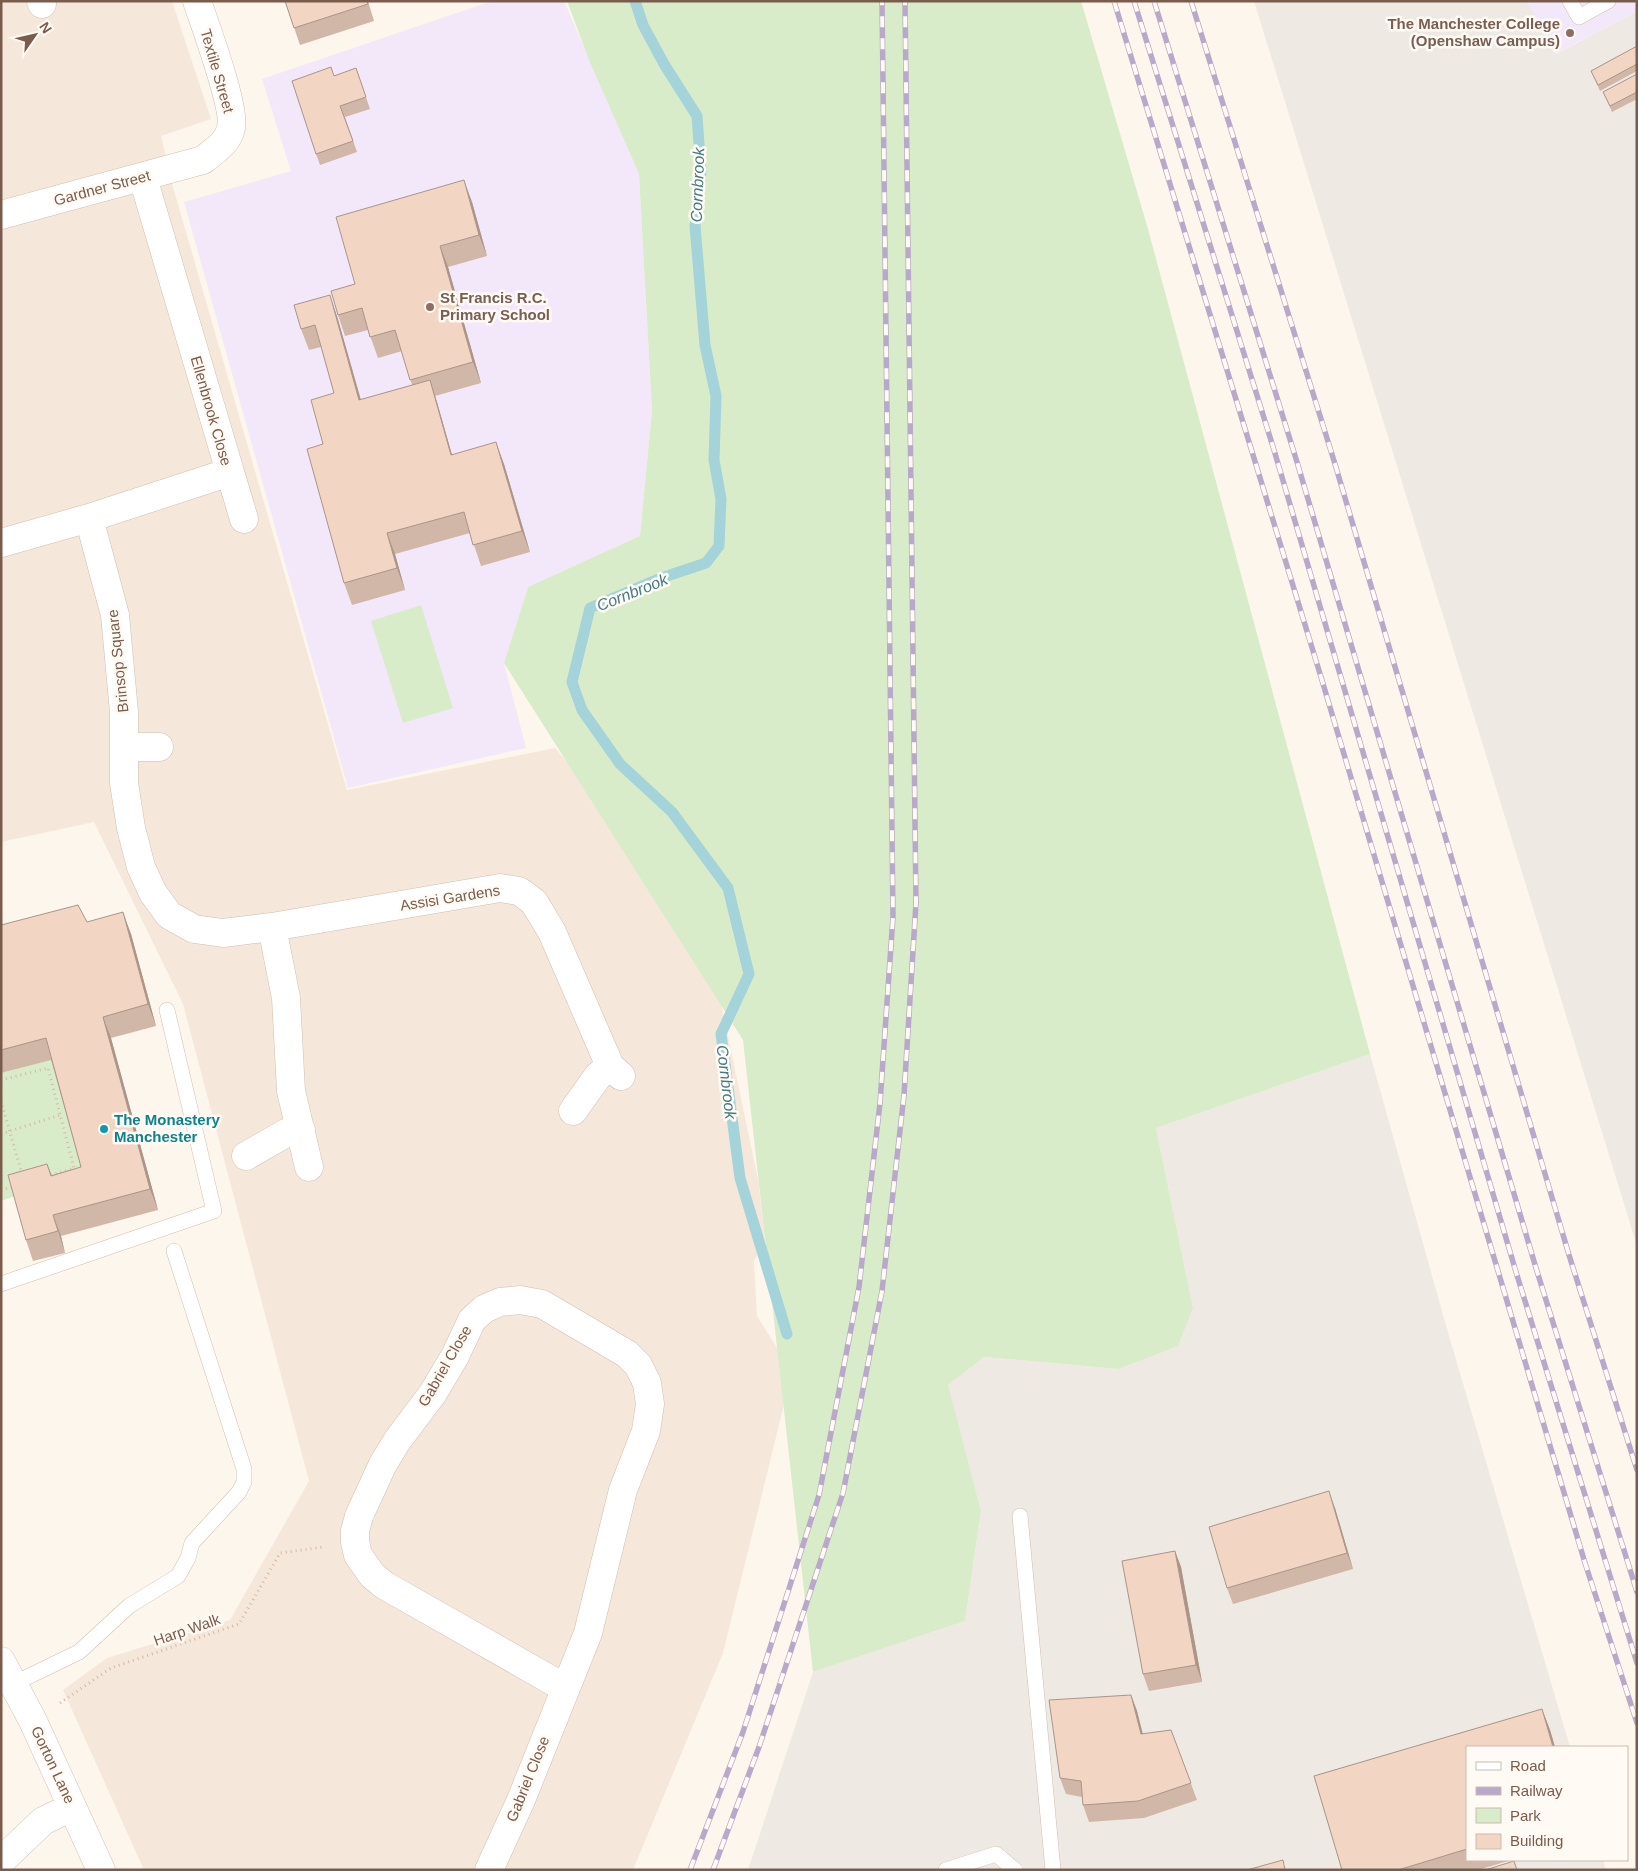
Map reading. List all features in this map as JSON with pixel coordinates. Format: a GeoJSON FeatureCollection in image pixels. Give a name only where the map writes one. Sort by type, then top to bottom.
{"type":"FeatureCollection","features":[{"type":"Feature","properties":{"kind":"street","name":"Textile Street"},"geometry":{"type":"LineString","coordinates":[[197,1],[230,103],[231,128],[222,145],[203,160]]}},
{"type":"Feature","properties":{"kind":"street","name":"Gardner Street"},"geometry":{"type":"LineString","coordinates":[[1,216],[203,160]]}},
{"type":"Feature","properties":{"kind":"street","name":"Ellenbrook Close"},"geometry":{"type":"LineString","coordinates":[[1,543],[89,518],[230,472],[143,178]]}},
{"type":"Feature","properties":{"kind":"street"},"geometry":{"type":"LineString","coordinates":[[230,472],[244,519]]}},
{"type":"Feature","properties":{"kind":"street","name":"Brinsop Square"},"geometry":{"type":"LineString","coordinates":[[89,518],[115,615],[124,712],[124,783],[131,828],[141,867]]}},
{"type":"Feature","properties":{"kind":"street"},"geometry":{"type":"LineString","coordinates":[[124,747],[159,747]]}},
{"type":"Feature","properties":{"kind":"street","name":"Assisi Gardens"},"geometry":{"type":"LineString","coordinates":[[141,867],[153,893],[169,914],[194,929],[223,933],[272,927],[500,888],[519,891],[534,902],[552,932],[616,1071],[598,1076],[573,1110]]}},
{"type":"Feature","properties":{"kind":"street"},"geometry":{"type":"LineString","coordinates":[[272,927],[286,998],[291,1091],[309,1167]]}},
{"type":"Feature","properties":{"kind":"street"},"geometry":{"type":"LineString","coordinates":[[246,1156],[286,1134],[301,1130]]}},
{"type":"Feature","properties":{"kind":"street","name":"Gabriel Close"},"geometry":{"type":"LineString","coordinates":[[489,1870],[521,1800],[588,1633],[623,1490],[646,1432],[650,1404],[647,1382],[638,1365],[626,1354],[542,1304],[520,1300],[500,1302],[484,1309],[472,1320],[455,1356],[433,1393],[397,1441],[383,1464],[358,1516],[355,1542],[358,1555],[365,1566],[384,1585],[565,1688]]}},
{"type":"Feature","properties":{"kind":"street","name":"Gorton Lane"},"geometry":{"type":"LineString","coordinates":[[7,1673],[33,1722],[101,1870]]}},
{"type":"Feature","properties":{"kind":"street"},"geometry":{"type":"LineString","coordinates":[[1,1861],[43,1821],[72,1807]]}},
{"type":"Feature","properties":{"kind":"lane"},"geometry":{"type":"LineString","coordinates":[[1570,1],[1578,17],[1608,1]]}},
{"type":"Feature","properties":{"kind":"lane"},"geometry":{"type":"LineString","coordinates":[[1,1284],[214,1211],[167,1010]]}},
{"type":"Feature","properties":{"kind":"lane"},"geometry":{"type":"LineString","coordinates":[[7,1673],[79,1652],[129,1606],[178,1576],[188,1558],[192,1543],[239,1492],[244,1482],[244,1469],[174,1251]]}},
{"type":"Feature","properties":{"kind":"lane"},"geometry":{"type":"LineString","coordinates":[[1020,1516],[1053,1870]]}},
{"type":"Feature","properties":{"kind":"lane"},"geometry":{"type":"LineString","coordinates":[[946,1870],[996,1854],[1015,1870]]}},
{"type":"Feature","properties":{"kind":"path"},"geometry":{"type":"LineString","coordinates":[[1,1080],[48,1068],[74,1168],[41,1178]]}},
{"type":"Feature","properties":{"kind":"path"},"geometry":{"type":"LineString","coordinates":[[1,1101],[22,1174]]}},
{"type":"Feature","properties":{"kind":"path"},"geometry":{"type":"LineString","coordinates":[[1,1134],[60,1115]]}},
{"type":"Feature","properties":{"kind":"path"},"geometry":{"type":"LineString","coordinates":[[1,1190],[17,1186]]}},
{"type":"Feature","properties":{"kind":"path","name":"Harp Walk"},"geometry":{"type":"LineString","coordinates":[[33,1722],[111,1668],[239,1624],[280,1553],[355,1542]]}},
{"type":"Feature","properties":{"kind":"shaded area"},"geometry":{"type":"Polygon","coordinates":[[[1,1],[172,1],[211,119],[161,136],[173,187],[347,790],[555,748],[660,870],[708,941],[758,1179],[765,1240],[754,1261],[757,1316],[792,1372],[723,1653],[633,1870],[144,1870],[63,1690],[107,1658],[230,1620],[309,1481],[183,1004],[94,822],[1,842],[1,1]]]}},
{"type":"Feature","properties":{"kind":"shaded area","name":"St Francis R.C. Primary School"},"geometry":{"type":"Polygon","coordinates":[[[492,1],[564,1],[639,174],[652,411],[640,536],[528,587],[504,663],[526,748],[348,788],[184,202],[291,171],[262,79],[492,1]]]}},
{"type":"Feature","properties":{"kind":"shaded area"},"geometry":{"type":"Polygon","coordinates":[[[1254,1],[1527,1],[1556,54],[1637,11],[1637,1246],[1254,1]]]}},
{"type":"Feature","properties":{"kind":"shaded area","name":"The Manchester College (Openshaw Campus)"},"geometry":{"type":"Polygon","coordinates":[[[1527,1],[1637,1],[1637,11],[1555,54],[1527,1]]]}},
{"type":"Feature","properties":{"kind":"shaded area"},"geometry":{"type":"Polygon","coordinates":[[[1370,1054],[1447,1329],[1570,1746],[1466,1746],[1466,1861],[1603,1861],[1606,1870],[748,1870],[813,1672],[965,1621],[981,1511],[947,1385],[984,1357],[1118,1369],[1193,1308],[1156,1128],[1370,1054]]]}},
{"type":"Feature","properties":{"kind":"green space"},"geometry":{"type":"Polygon","coordinates":[[[567,1],[1081,1],[1148,229],[1370,1054],[1156,1128],[1193,1308],[1178,1346],[1118,1369],[984,1357],[948,1385],[981,1511],[965,1621],[813,1672],[743,1040],[504,663],[528,587],[640,536],[652,411],[639,174],[589,60],[567,1]]]}},
{"type":"Feature","properties":{"kind":"green space"},"geometry":{"type":"Polygon","coordinates":[[[421,605],[453,708],[403,723],[371,621],[421,605]]]}},
{"type":"Feature","properties":{"kind":"green space"},"geometry":{"type":"Polygon","coordinates":[[[53,1059],[89,1188],[15,1196],[1,1201],[1,1073],[53,1059]]]}},
{"type":"Feature","properties":{"kind":"building"},"geometry":{"type":"Polygon","coordinates":[[[285,1],[367,1],[368,4],[294,28],[285,1]]]}},
{"type":"Feature","properties":{"kind":"building"},"geometry":{"type":"Polygon","coordinates":[[[1637,46],[1637,64],[1598,85],[1591,71],[1637,46]]]}},
{"type":"Feature","properties":{"kind":"building"},"geometry":{"type":"Polygon","coordinates":[[[331,67],[334,76],[356,68],[366,97],[340,106],[353,141],[316,154],[292,81],[331,67]]]}},
{"type":"Feature","properties":{"kind":"building"},"geometry":{"type":"Polygon","coordinates":[[[1637,74],[1637,92],[1610,106],[1603,92],[1637,74]]]}},
{"type":"Feature","properties":{"kind":"building"},"geometry":{"type":"Polygon","coordinates":[[[464,180],[479,235],[440,246],[473,362],[410,380],[395,330],[370,337],[362,308],[338,315],[331,291],[355,284],[336,217],[464,180]]]}},
{"type":"Feature","properties":{"kind":"building"},"geometry":{"type":"Polygon","coordinates":[[[330,295],[359,400],[430,380],[451,455],[496,442],[522,531],[473,545],[464,512],[387,533],[397,568],[344,583],[307,449],[323,444],[311,400],[334,393],[315,325],[301,329],[294,305],[330,295]]]}},
{"type":"Feature","properties":{"kind":"building","name":"The Monastery Manchester"},"geometry":{"type":"Polygon","coordinates":[[[78,905],[87,922],[123,912],[148,1004],[103,1017],[150,1189],[53,1215],[58,1231],[26,1240],[8,1175],[47,1164],[51,1176],[81,1167],[46,1038],[1,1050],[1,925],[78,905]]]}},
{"type":"Feature","properties":{"kind":"building"},"geometry":{"type":"Polygon","coordinates":[[[1329,1491],[1347,1553],[1227,1588],[1209,1527],[1329,1491]]]}},
{"type":"Feature","properties":{"kind":"building"},"geometry":{"type":"Polygon","coordinates":[[[1175,1551],[1196,1665],[1143,1674],[1122,1561],[1175,1551]]]}},
{"type":"Feature","properties":{"kind":"building"},"geometry":{"type":"Polygon","coordinates":[[[1131,1695],[1141,1734],[1171,1730],[1191,1783],[1138,1801],[1083,1805],[1081,1781],[1060,1778],[1049,1700],[1131,1695]]]}},
{"type":"Feature","properties":{"kind":"building"},"geometry":{"type":"Polygon","coordinates":[[[1542,1709],[1553,1746],[1466,1746],[1466,1849],[1398,1870],[1342,1870],[1314,1776],[1542,1709]]]}},
{"type":"Feature","properties":{"kind":"building"},"geometry":{"type":"Polygon","coordinates":[[[1283,1860],[1285,1870],[1247,1870],[1283,1860]]]}},
{"type":"Feature","properties":{"kind":"building"},"geometry":{"type":"Polygon","coordinates":[[[1514,1861],[1517,1870],[1485,1870],[1514,1861]]]}},
{"type":"Feature","properties":{"kind":"waterway","name":"Cornbrook"},"geometry":{"type":"LineString","coordinates":[[635,1],[643,25],[664,64],[697,116],[701,172],[695,226],[705,345],[716,396],[714,460],[721,499],[719,546],[706,563],[661,578],[590,608],[572,682],[582,710],[620,764],[672,812],[728,888],[749,974],[721,1034],[740,1178],[787,1334]]}},
{"type":"Feature","properties":{"kind":"railway"},"geometry":{"type":"LineString","coordinates":[[690,1870],[743,1732],[819,1495],[859,1287],[880,1103],[893,917],[882,1]]}},
{"type":"Feature","properties":{"kind":"railway"},"geometry":{"type":"LineString","coordinates":[[713,1870],[759,1747],[843,1493],[882,1291],[904,1095],[916,903],[905,1]]}},
{"type":"Feature","properties":{"kind":"railway"},"geometry":{"type":"LineString","coordinates":[[1114,1],[1321,677],[1585,1563],[1637,1723]]}},
{"type":"Feature","properties":{"kind":"railway"},"geometry":{"type":"LineString","coordinates":[[1134,1],[1274,450],[1516,1272],[1637,1663]]}},
{"type":"Feature","properties":{"kind":"railway"},"geometry":{"type":"LineString","coordinates":[[1154,1],[1297,462],[1536,1268],[1637,1592]]}},
{"type":"Feature","properties":{"kind":"railway"},"geometry":{"type":"LineString","coordinates":[[1191,1],[1335,464],[1569,1255],[1637,1470]]}},
{"type":"Feature","properties":{"kind":"place","name":"The Manchester College (Openshaw Campus)"},"geometry":{"type":"Point","coordinates":[1570,33]}},
{"type":"Feature","properties":{"kind":"place","name":"St Francis R.C. Primary School"},"geometry":{"type":"Point","coordinates":[430,307]}},
{"type":"Feature","properties":{"kind":"place","name":"The Monastery Manchester"},"geometry":{"type":"Point","coordinates":[104,1129]}}]}
